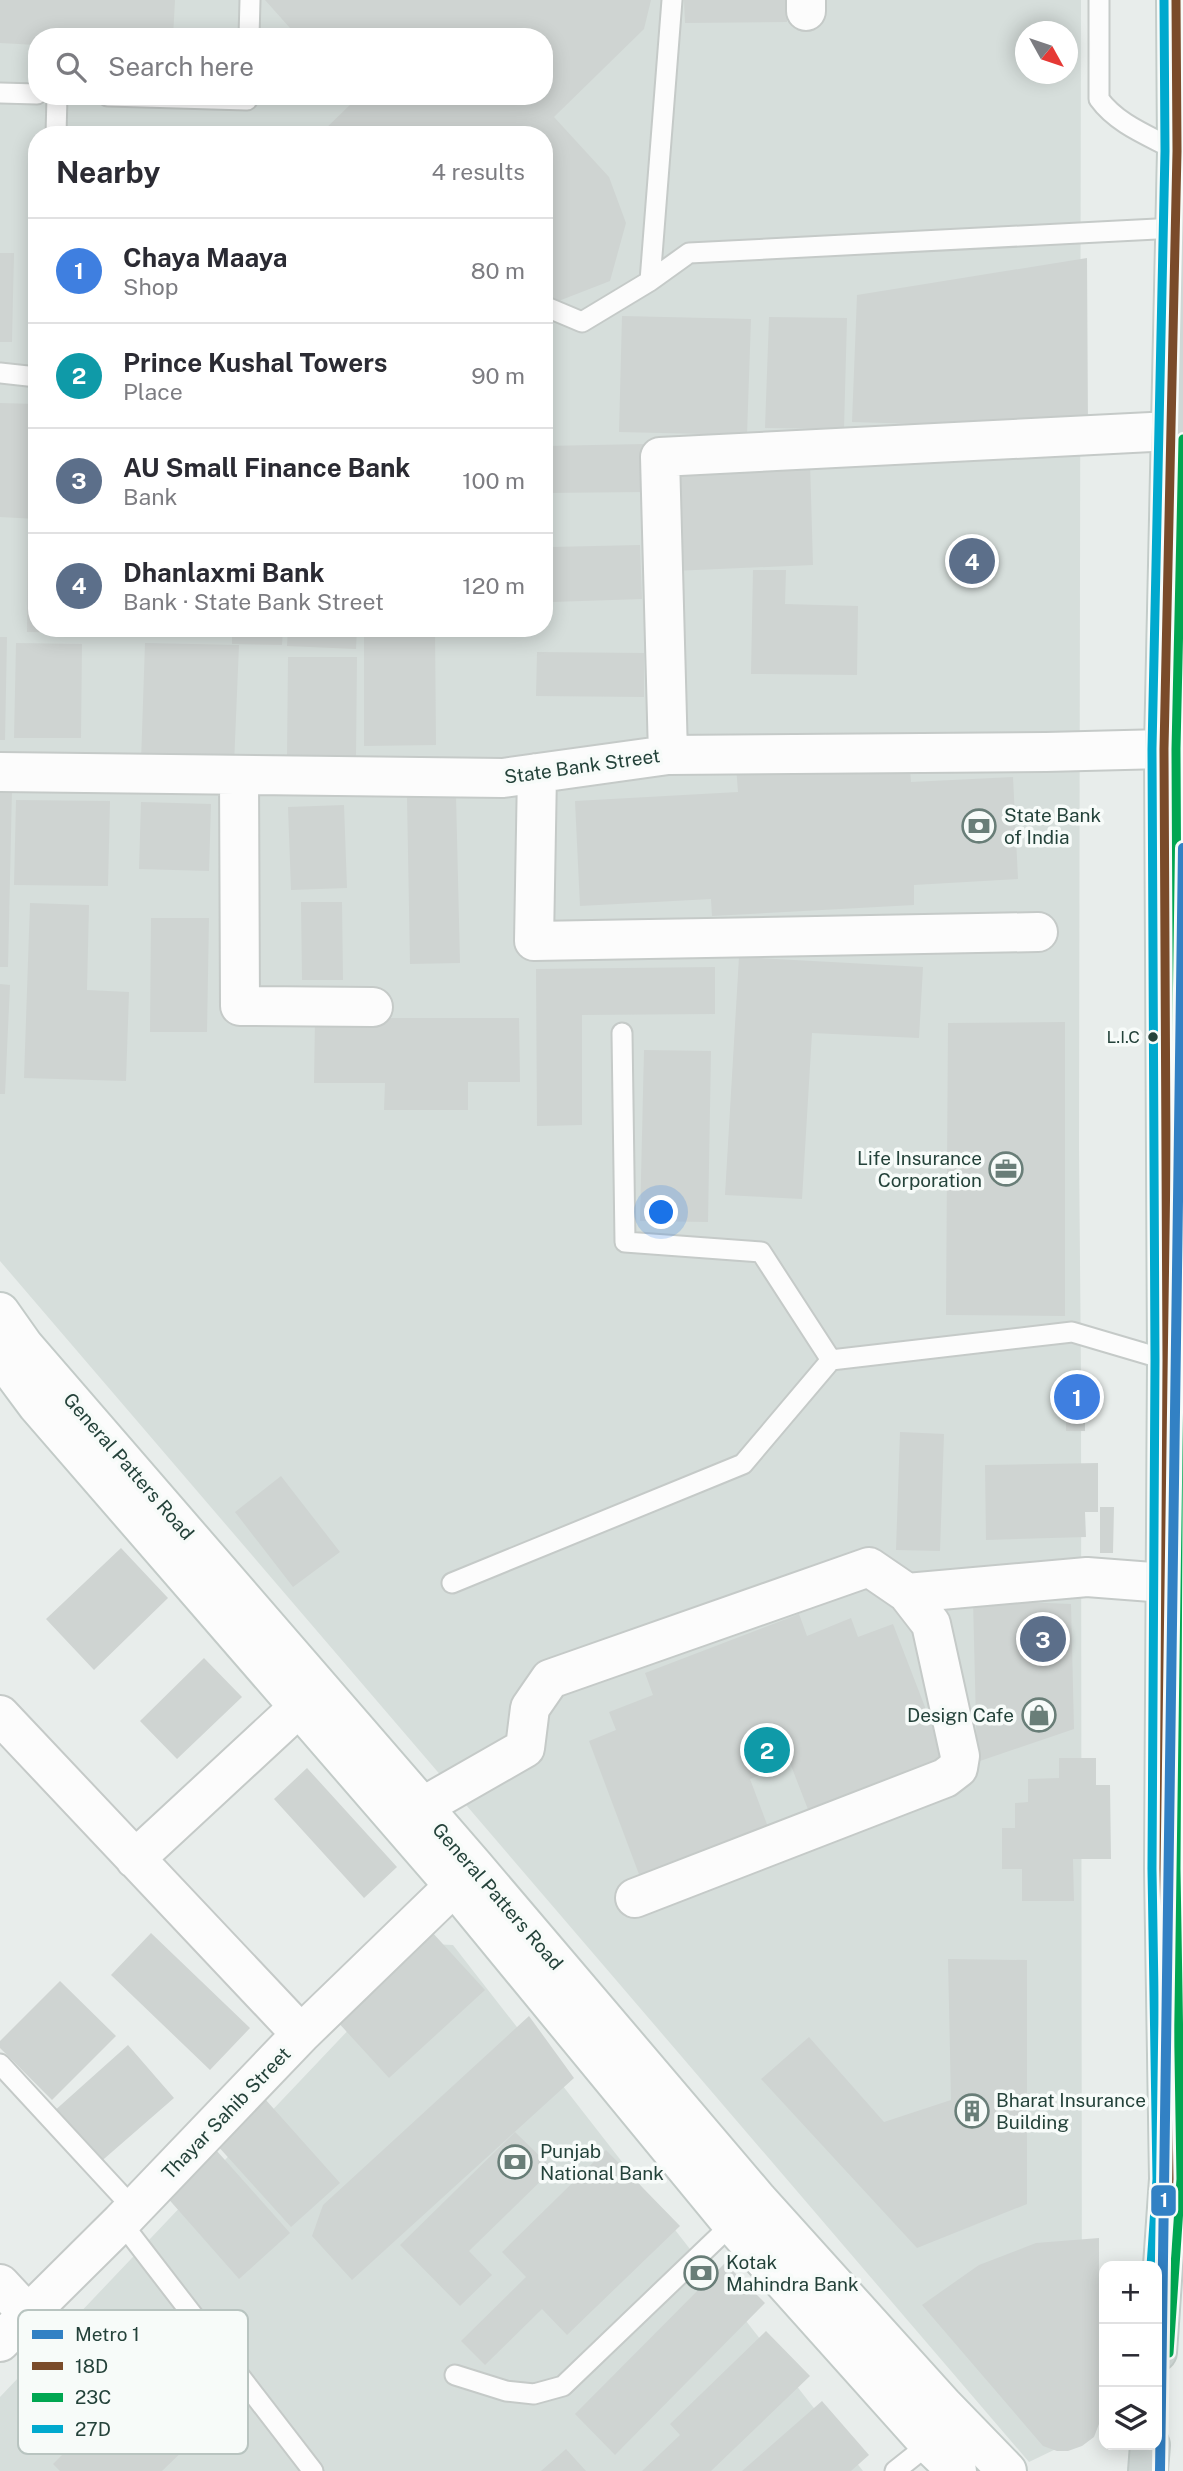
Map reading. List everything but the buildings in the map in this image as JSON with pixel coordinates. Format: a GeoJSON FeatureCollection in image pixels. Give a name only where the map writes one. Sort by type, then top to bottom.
{"type":"FeatureCollection","features":[{"type":"Feature","properties":{"kind":"main road"},"geometry":{"type":"LineString","coordinates":[[1159,2324],[1169,2179],[1164,1869],[1165,1583],[1167,1360],[1175,1112],[1164,749],[1176,228],[1176,0]]}},
{"type":"Feature","properties":{"kind":"main road"},"geometry":{"type":"LineString","coordinates":[[1148,2471],[1150,2450]]}},
{"type":"Feature","properties":{"kind":"street"},"geometry":{"type":"LineString","coordinates":[[668,755],[660,457],[1171,431]]}},
{"type":"Feature","properties":{"kind":"street","name":"State Bank Street"},"geometry":{"type":"LineString","coordinates":[[0,772],[503,778],[668,755],[1164,749]]}},
{"type":"Feature","properties":{"kind":"street"},"geometry":{"type":"LineString","coordinates":[[537,773],[534,941],[1038,932]]}},
{"type":"Feature","properties":{"kind":"street"},"geometry":{"type":"LineString","coordinates":[[239,775],[240,1006],[373,1007]]}},
{"type":"Feature","properties":{"kind":"street","name":"General Patters Road"},"geometry":{"type":"LineString","coordinates":[[0,1312],[33,1356],[758,2200],[943,2405],[1007,2471]]}},
{"type":"Feature","properties":{"kind":"street","name":"General Patters Road"},"geometry":{"type":"LineString","coordinates":[[0,1355],[37,1405],[454,1886],[733,2224],[929,2444],[957,2471]]}},
{"type":"Feature","properties":{"kind":"street"},"geometry":{"type":"LineString","coordinates":[[422,1807],[525,1748],[530,1708],[550,1679],[869,1567],[907,1593],[931,1624],[960,1756],[958,1768],[946,1778],[635,1898]]}},
{"type":"Feature","properties":{"kind":"street"},"geometry":{"type":"LineString","coordinates":[[907,1593],[1087,1577],[1165,1583]]}},
{"type":"Feature","properties":{"kind":"street"},"geometry":{"type":"LineString","coordinates":[[135,1859],[298,1708]]}},
{"type":"Feature","properties":{"kind":"street"},"geometry":{"type":"LineString","coordinates":[[0,1715],[301,2034]]}},
{"type":"Feature","properties":{"kind":"street","name":"Thayar Sahib Street"},"geometry":{"type":"LineString","coordinates":[[30,2310],[127,2216],[301,2034],[454,1886]]}},
{"type":"Feature","properties":{"kind":"street"},"geometry":{"type":"LineString","coordinates":[[0,2284],[24,2310]]}},
{"type":"Feature","properties":{"kind":"street","name":"Thayar Sahib Street"},"geometry":{"type":"LineString","coordinates":[[0,2342],[18,2323]]}},
{"type":"Feature","properties":{"kind":"lane"},"geometry":{"type":"LineString","coordinates":[[249,28],[250,0]]}},
{"type":"Feature","properties":{"kind":"lane"},"geometry":{"type":"LineString","coordinates":[[650,281],[672,0]]}},
{"type":"Feature","properties":{"kind":"lane"},"geometry":{"type":"LineString","coordinates":[[1099,0],[1099,99],[1108,111],[1128,125],[1177,151]]}},
{"type":"Feature","properties":{"kind":"lane"},"geometry":{"type":"LineString","coordinates":[[0,93],[28,94]]}},
{"type":"Feature","properties":{"kind":"lane"},"geometry":{"type":"LineString","coordinates":[[56,126],[57,105]]}},
{"type":"Feature","properties":{"kind":"lane"},"geometry":{"type":"LineString","coordinates":[[553,310],[582,322],[650,281],[689,253],[1176,228]]}},
{"type":"Feature","properties":{"kind":"lane"},"geometry":{"type":"LineString","coordinates":[[0,373],[28,376]]}},
{"type":"Feature","properties":{"kind":"lane"},"geometry":{"type":"LineString","coordinates":[[622,1033],[625,1242],[761,1252],[831,1360]]}},
{"type":"Feature","properties":{"kind":"lane"},"geometry":{"type":"LineString","coordinates":[[452,1583],[743,1464],[831,1360],[1072,1332],[1167,1360]]}},
{"type":"Feature","properties":{"kind":"lane"},"geometry":{"type":"LineString","coordinates":[[0,2064],[127,2216],[196,2310]]}},
{"type":"Feature","properties":{"kind":"lane"},"geometry":{"type":"LineString","coordinates":[[455,2375],[506,2391],[534,2394],[563,2386],[733,2224]]}},
{"type":"Feature","properties":{"kind":"lane"},"geometry":{"type":"LineString","coordinates":[[248,2382],[313,2471]]}},
{"type":"Feature","properties":{"kind":"lane"},"geometry":{"type":"LineString","coordinates":[[895,2471],[929,2444]]}},
{"type":"Feature","properties":{"kind":"shaded area"},"geometry":{"type":"Polygon","coordinates":[[[0,0],[1081,0],[1079,1148],[1082,2421],[1058,2448],[1029,2462],[0,1261],[0,0]]]}},
{"type":"Feature","properties":{"kind":"shaded area"},"geometry":{"type":"Polygon","coordinates":[[[430,1944],[453,1945],[863,2471],[0,2471],[0,2397],[18,2378],[18,2454],[248,2454],[248,2310],[83,2310],[430,1944]]]}},
{"type":"Feature","properties":{"kind":"metro line","name":"1"},"geometry":{"type":"LineString","coordinates":[[1160,2471],[1183,848]]}},
{"type":"Feature","properties":{"kind":"transit line","name":"27D"},"geometry":{"type":"LineString","coordinates":[[1151,2261],[1157,2179],[1152,1869],[1155,1360],[1152,749],[1165,151],[1164,0]]}},
{"type":"Feature","properties":{"kind":"transit line","name":"18D"},"geometry":{"type":"LineString","coordinates":[[1159,2324],[1169,2179],[1164,1869],[1167,1360],[1164,749],[1177,151],[1176,0]]}},
{"type":"Feature","properties":{"kind":"transit line","name":"23C"},"geometry":{"type":"LineString","coordinates":[[1169,2353],[1181,2179],[1176,1869],[1179,1360],[1176,749],[1183,439]]}},
{"type":"Feature","properties":{"kind":"place","name":"Dhanlaxmi Bank"},"geometry":{"type":"Point","coordinates":[972,561]}},
{"type":"Feature","properties":{"kind":"place","name":"State Bank of India"},"geometry":{"type":"Point","coordinates":[979,826]}},
{"type":"Feature","properties":{"kind":"place","name":"L.I.C"},"geometry":{"type":"Point","coordinates":[1153,1037]}},
{"type":"Feature","properties":{"kind":"place","name":"Life Insurance Corporation"},"geometry":{"type":"Point","coordinates":[1006,1169]}},
{"type":"Feature","properties":{"kind":"place","name":"Chaya Maaya"},"geometry":{"type":"Point","coordinates":[1077,1397]}},
{"type":"Feature","properties":{"kind":"place","name":"AU Small Finance Bank"},"geometry":{"type":"Point","coordinates":[1043,1639]}},
{"type":"Feature","properties":{"kind":"place","name":"Design Cafe"},"geometry":{"type":"Point","coordinates":[1039,1715]}},
{"type":"Feature","properties":{"kind":"place","name":"Prince Kushal Towers"},"geometry":{"type":"Point","coordinates":[767,1750]}},
{"type":"Feature","properties":{"kind":"place","name":"Bharat Insurance Building"},"geometry":{"type":"Point","coordinates":[972,2111]}},
{"type":"Feature","properties":{"kind":"place","name":"Punjab National Bank"},"geometry":{"type":"Point","coordinates":[515,2162]}},
{"type":"Feature","properties":{"kind":"place","name":"Kotak Mahindra Bank"},"geometry":{"type":"Point","coordinates":[701,2273]}}]}
